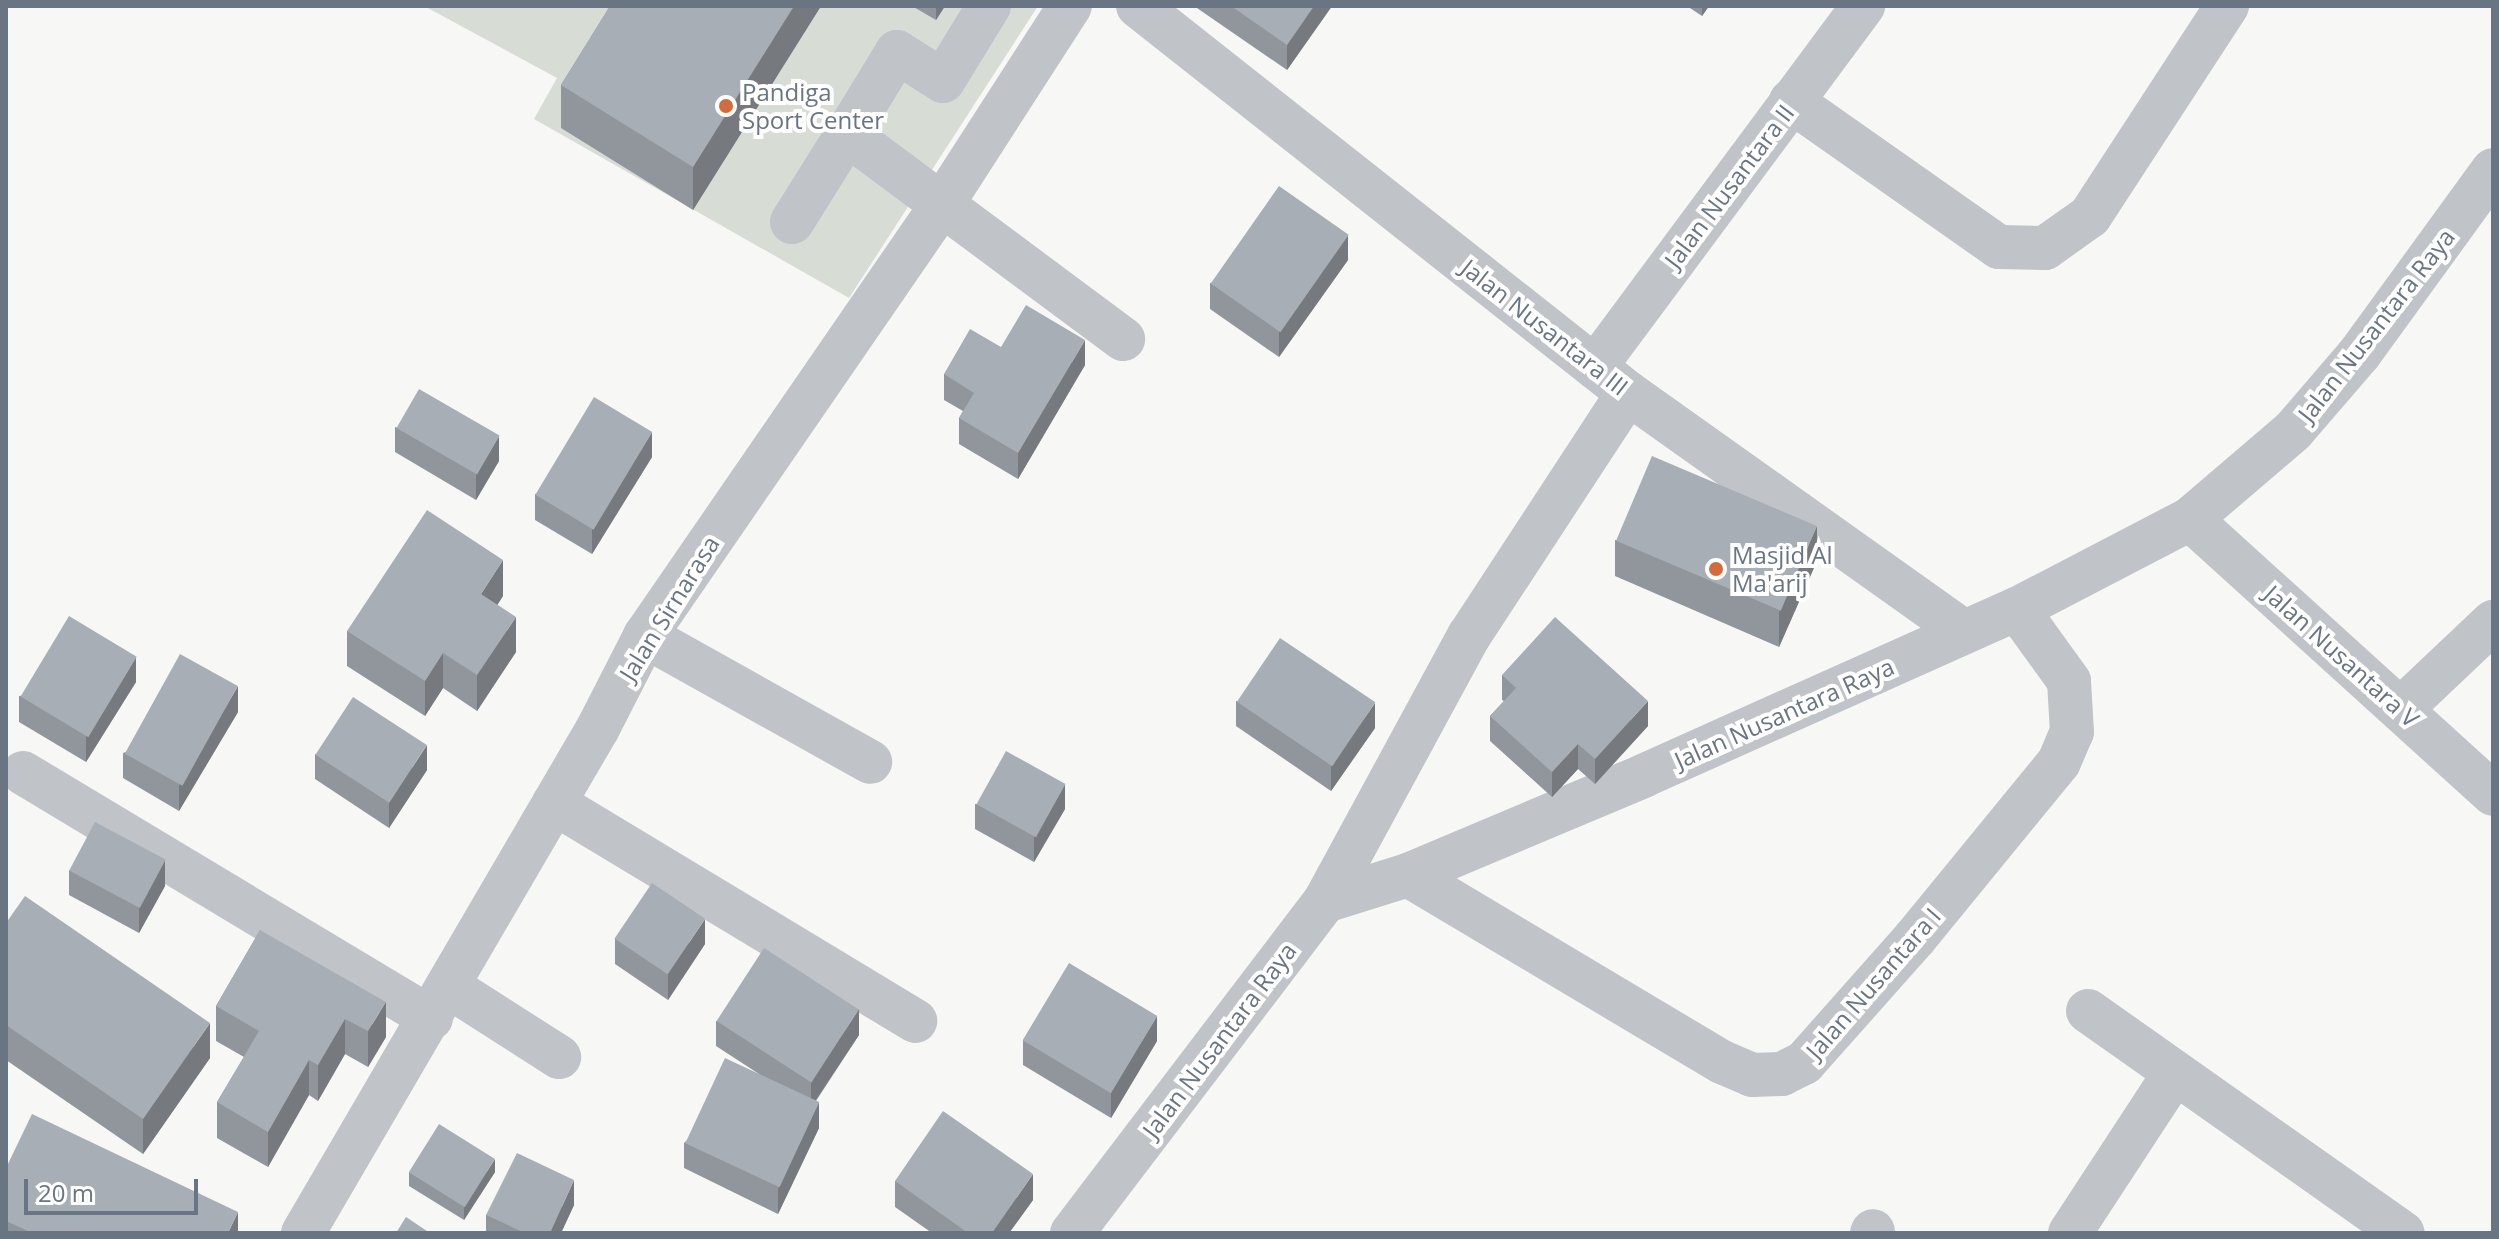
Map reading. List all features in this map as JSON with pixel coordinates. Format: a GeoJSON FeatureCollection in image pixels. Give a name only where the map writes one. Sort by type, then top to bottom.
{"type":"FeatureCollection","features":[{"type":"Feature","properties":{"kind":"street"},"geometry":{"type":"LineString","coordinates":[[792,222],[897,52],[943,81],[989,6]]}},
{"type":"Feature","properties":{"kind":"street","name":"Jalan Sirnarasa"},"geometry":{"type":"LineString","coordinates":[[303,1233],[554,803],[645,636],[943,203],[1070,6]]}},
{"type":"Feature","properties":{"kind":"street","name":"Jalan Nusantara III"},"geometry":{"type":"LineString","coordinates":[[1138,6],[1611,380],[1964,632]]}},
{"type":"Feature","properties":{"kind":"street","name":"Jalan Nusantara II"},"geometry":{"type":"LineString","coordinates":[[1325,901],[1611,380],[1791,101],[1863,6]]}},
{"type":"Feature","properties":{"kind":"street"},"geometry":{"type":"LineString","coordinates":[[1791,101],[1999,247],[2045,248],[2090,216],[2227,6]]}},
{"type":"Feature","properties":{"kind":"street"},"geometry":{"type":"LineString","coordinates":[[847,134],[1123,339]]}},
{"type":"Feature","properties":{"kind":"street","name":"Jalan Nusantara Raya"},"geometry":{"type":"LineString","coordinates":[[1072,1233],[1325,901],[1408,875],[2017,609],[2190,519],[2293,431],[2360,353],[2493,170]]}},
{"type":"Feature","properties":{"kind":"street","name":"Jalan Nusantara V"},"geometry":{"type":"LineString","coordinates":[[2190,519],[2493,794]]}},
{"type":"Feature","properties":{"kind":"street","name":"Jalan Nusantara I"},"geometry":{"type":"LineString","coordinates":[[1408,875],[1722,1062],[1752,1075],[1782,1074],[1804,1063],[1915,938],[2059,762],[2072,732],[2069,681],[2017,609]]}},
{"type":"Feature","properties":{"kind":"street"},"geometry":{"type":"LineString","coordinates":[[2401,709],[2493,622]]}},
{"type":"Feature","properties":{"kind":"street"},"geometry":{"type":"LineString","coordinates":[[645,636],[870,762]]}},
{"type":"Feature","properties":{"kind":"street"},"geometry":{"type":"LineString","coordinates":[[23,773],[439,1002],[559,1057]]}},
{"type":"Feature","properties":{"kind":"street"},"geometry":{"type":"LineString","coordinates":[[554,803],[915,1021]]}},
{"type":"Feature","properties":{"kind":"street"},"geometry":{"type":"LineString","coordinates":[[2088,1011],[2403,1233]]}},
{"type":"Feature","properties":{"kind":"street"},"geometry":{"type":"LineString","coordinates":[[2070,1233],[2174,1074]]}},
{"type":"Feature","properties":{"kind":"shaded area"},"geometry":{"type":"Polygon","coordinates":[[[424,6],[1038,6],[849,298],[534,119],[557,78],[424,6]]]}},
{"type":"Feature","properties":{"kind":"building"},"geometry":{"type":"Polygon","coordinates":[[[610,6],[794,6],[693,167],[561,85],[610,6]]]}},
{"type":"Feature","properties":{"kind":"building"},"geometry":{"type":"Polygon","coordinates":[[[1231,6],[1314,6],[1287,45],[1231,6]]]}},
{"type":"Feature","properties":{"kind":"building"},"geometry":{"type":"Polygon","coordinates":[[[1279,186],[1349,235],[1280,332],[1211,283],[1279,186]]]}},
{"type":"Feature","properties":{"kind":"building"},"geometry":{"type":"Polygon","coordinates":[[[1026,305],[1085,340],[1018,453],[959,418],[974,393],[944,374],[970,329],[1001,347],[1026,305]]]}},
{"type":"Feature","properties":{"kind":"building"},"geometry":{"type":"Polygon","coordinates":[[[419,389],[500,436],[477,474],[396,428],[419,389]]]}},
{"type":"Feature","properties":{"kind":"building"},"geometry":{"type":"Polygon","coordinates":[[[594,397],[652,432],[594,530],[535,495],[594,397]]]}},
{"type":"Feature","properties":{"kind":"building"},"geometry":{"type":"Polygon","coordinates":[[[1652,456],[1817,526],[1781,611],[1616,541],[1652,456]]]}},
{"type":"Feature","properties":{"kind":"building"},"geometry":{"type":"Polygon","coordinates":[[[427,510],[503,560],[481,594],[516,617],[477,675],[443,653],[425,681],[347,631],[427,510]]]}},
{"type":"Feature","properties":{"kind":"building"},"geometry":{"type":"Polygon","coordinates":[[[69,616],[137,657],[88,737],[21,697],[69,616]]]}},
{"type":"Feature","properties":{"kind":"building"},"geometry":{"type":"Polygon","coordinates":[[[1555,617],[1648,701],[1595,759],[1578,744],[1552,772],[1490,716],[1516,688],[1502,675],[1555,617]]]}},
{"type":"Feature","properties":{"kind":"building"},"geometry":{"type":"Polygon","coordinates":[[[1280,638],[1375,702],[1332,766],[1237,702],[1280,638]]]}},
{"type":"Feature","properties":{"kind":"building"},"geometry":{"type":"Polygon","coordinates":[[[180,654],[238,686],[182,786],[125,754],[180,654]]]}},
{"type":"Feature","properties":{"kind":"building"},"geometry":{"type":"Polygon","coordinates":[[[353,697],[427,745],[389,803],[315,755],[353,697]]]}},
{"type":"Feature","properties":{"kind":"building"},"geometry":{"type":"Polygon","coordinates":[[[1006,751],[1065,784],[1036,837],[976,804],[1006,751]]]}},
{"type":"Feature","properties":{"kind":"building"},"geometry":{"type":"Polygon","coordinates":[[[95,822],[166,860],[140,908],[69,871],[95,822]]]}},
{"type":"Feature","properties":{"kind":"building"},"geometry":{"type":"Polygon","coordinates":[[[652,883],[705,919],[668,974],[615,939],[652,883]]]}},
{"type":"Feature","properties":{"kind":"building"},"geometry":{"type":"Polygon","coordinates":[[[25,896],[210,1023],[143,1119],[6,1025],[6,923],[25,896]]]}},
{"type":"Feature","properties":{"kind":"building"},"geometry":{"type":"Polygon","coordinates":[[[260,930],[386,1002],[368,1031],[345,1019],[318,1065],[309,1060],[268,1132],[217,1102],[259,1031],[216,1006],[260,930]]]}},
{"type":"Feature","properties":{"kind":"building"},"geometry":{"type":"Polygon","coordinates":[[[764,948],[859,1010],[811,1083],[717,1021],[764,948]]]}},
{"type":"Feature","properties":{"kind":"building"},"geometry":{"type":"Polygon","coordinates":[[[1069,963],[1157,1016],[1111,1093],[1023,1040],[1069,963]]]}},
{"type":"Feature","properties":{"kind":"building"},"geometry":{"type":"Polygon","coordinates":[[[725,1058],[819,1102],[780,1187],[685,1143],[725,1058]]]}},
{"type":"Feature","properties":{"kind":"building"},"geometry":{"type":"Polygon","coordinates":[[[943,1111],[1033,1174],[992,1233],[968,1233],[895,1181],[943,1111]]]}},
{"type":"Feature","properties":{"kind":"building"},"geometry":{"type":"Polygon","coordinates":[[[32,1114],[238,1212],[228,1233],[32,1233],[6,1221],[6,1168],[32,1114]]]}},
{"type":"Feature","properties":{"kind":"building"},"geometry":{"type":"Polygon","coordinates":[[[439,1124],[495,1159],[465,1207],[409,1172],[439,1124]]]}},
{"type":"Feature","properties":{"kind":"building"},"geometry":{"type":"Polygon","coordinates":[[[517,1153],[574,1180],[550,1233],[525,1233],[486,1215],[517,1153]]]}},
{"type":"Feature","properties":{"kind":"building"},"geometry":{"type":"Polygon","coordinates":[[[406,1217],[430,1233],[396,1233],[406,1217]]]}},
{"type":"Feature","properties":{"kind":"place","name":"Pandiga Sport Center"},"geometry":{"type":"Point","coordinates":[726,106]}},
{"type":"Feature","properties":{"kind":"place","name":"Masjid Al Ma'arij"},"geometry":{"type":"Point","coordinates":[1716,569]}}]}
